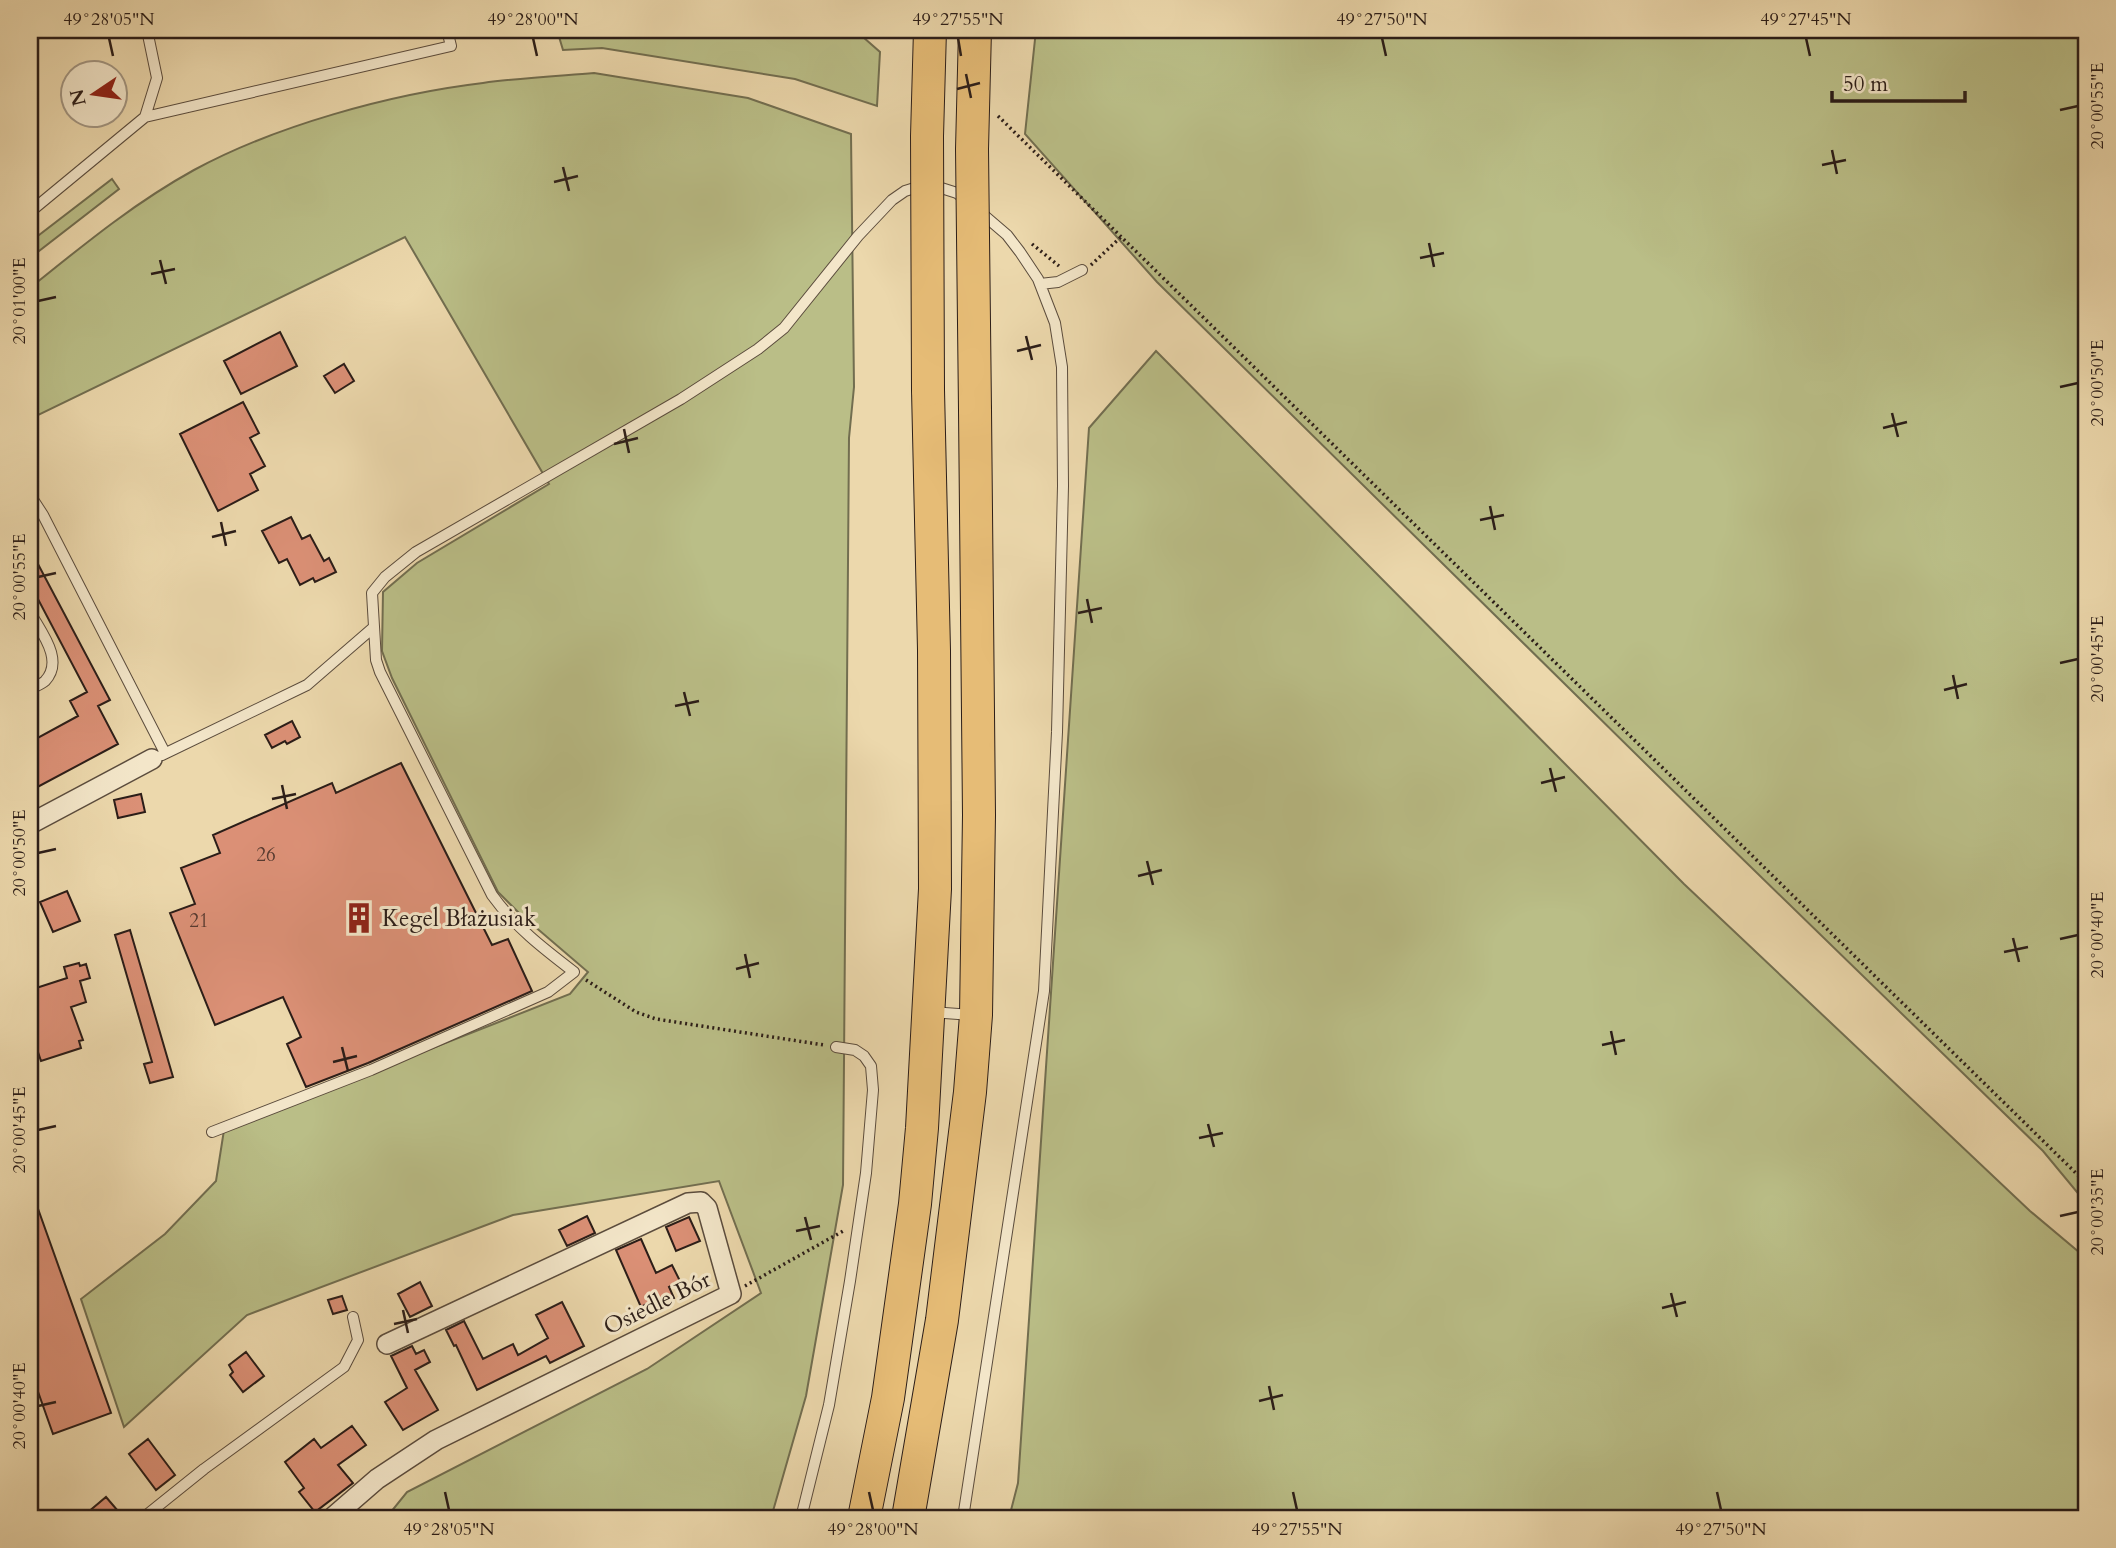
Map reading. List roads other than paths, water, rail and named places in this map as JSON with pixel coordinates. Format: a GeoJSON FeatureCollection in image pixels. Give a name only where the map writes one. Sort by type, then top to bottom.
{"type":"FeatureCollection","features":[{"type":"Feature","properties":{"kind":"main road"},"geometry":{"type":"LineString","coordinates":[[864,1518],[888,1398],[915,1204],[922,1128],[935,876],[934,650],[928,390],[927,136],[930,30]]}},
{"type":"Feature","properties":{"kind":"main road"},"geometry":{"type":"LineString","coordinates":[[908,1518],[930,1404],[946,1296],[969,1105],[976,1015],[979,815],[972,149],[975,30]]}},
{"type":"Feature","properties":{"kind":"street"},"geometry":{"type":"LineString","coordinates":[[30,824],[159,756]]}},
{"type":"Feature","properties":{"kind":"street","name":"Osiedle Bór"},"geometry":{"type":"LineString","coordinates":[[332,1518],[377,1479],[436,1440],[731,1294],[707,1208],[701,1202],[694,1201],[387,1344]]}},
{"type":"Feature","properties":{"kind":"lane"},"geometry":{"type":"LineString","coordinates":[[145,117],[157,78],[147,30]]}},
{"type":"Feature","properties":{"kind":"lane"},"geometry":{"type":"LineString","coordinates":[[30,212],[145,117],[451,46],[447,30]]}},
{"type":"Feature","properties":{"kind":"lane"},"geometry":{"type":"LineString","coordinates":[[212,1132],[383,1065],[548,992],[574,971],[526,933],[505,913],[492,895],[380,672],[376,660],[372,593],[385,577],[416,552],[681,399],[758,349],[784,328],[858,236],[892,200],[905,191],[921,186],[935,186],[957,193],[1007,235],[1040,284],[1048,302],[1060,345],[1063,486],[1057,732],[1044,991],[963,1518]]}},
{"type":"Feature","properties":{"kind":"lane"},"geometry":{"type":"LineString","coordinates":[[1040,284],[1058,282],[1082,270]]}},
{"type":"Feature","properties":{"kind":"lane"},"geometry":{"type":"LineString","coordinates":[[30,495],[43,514],[159,756],[307,685],[374,627]]}},
{"type":"Feature","properties":{"kind":"lane"},"geometry":{"type":"LineString","coordinates":[[30,612],[53,653],[52,668],[45,681],[30,689]]}},
{"type":"Feature","properties":{"kind":"lane"},"geometry":{"type":"LineString","coordinates":[[928,1012],[976,1015]]}},
{"type":"Feature","properties":{"kind":"lane"},"geometry":{"type":"LineString","coordinates":[[802,1518],[829,1405],[866,1174],[872,1114],[871,1066],[864,1056],[855,1050],[836,1047]]}},
{"type":"Feature","properties":{"kind":"lane"},"geometry":{"type":"LineString","coordinates":[[143,1518],[204,1469],[344,1367],[358,1340],[353,1317]]}},
{"type":"Feature","properties":{"kind":"place","name":"Kegel Błażusiak"},"geometry":{"type":"Point","coordinates":[359,918]}}]}
